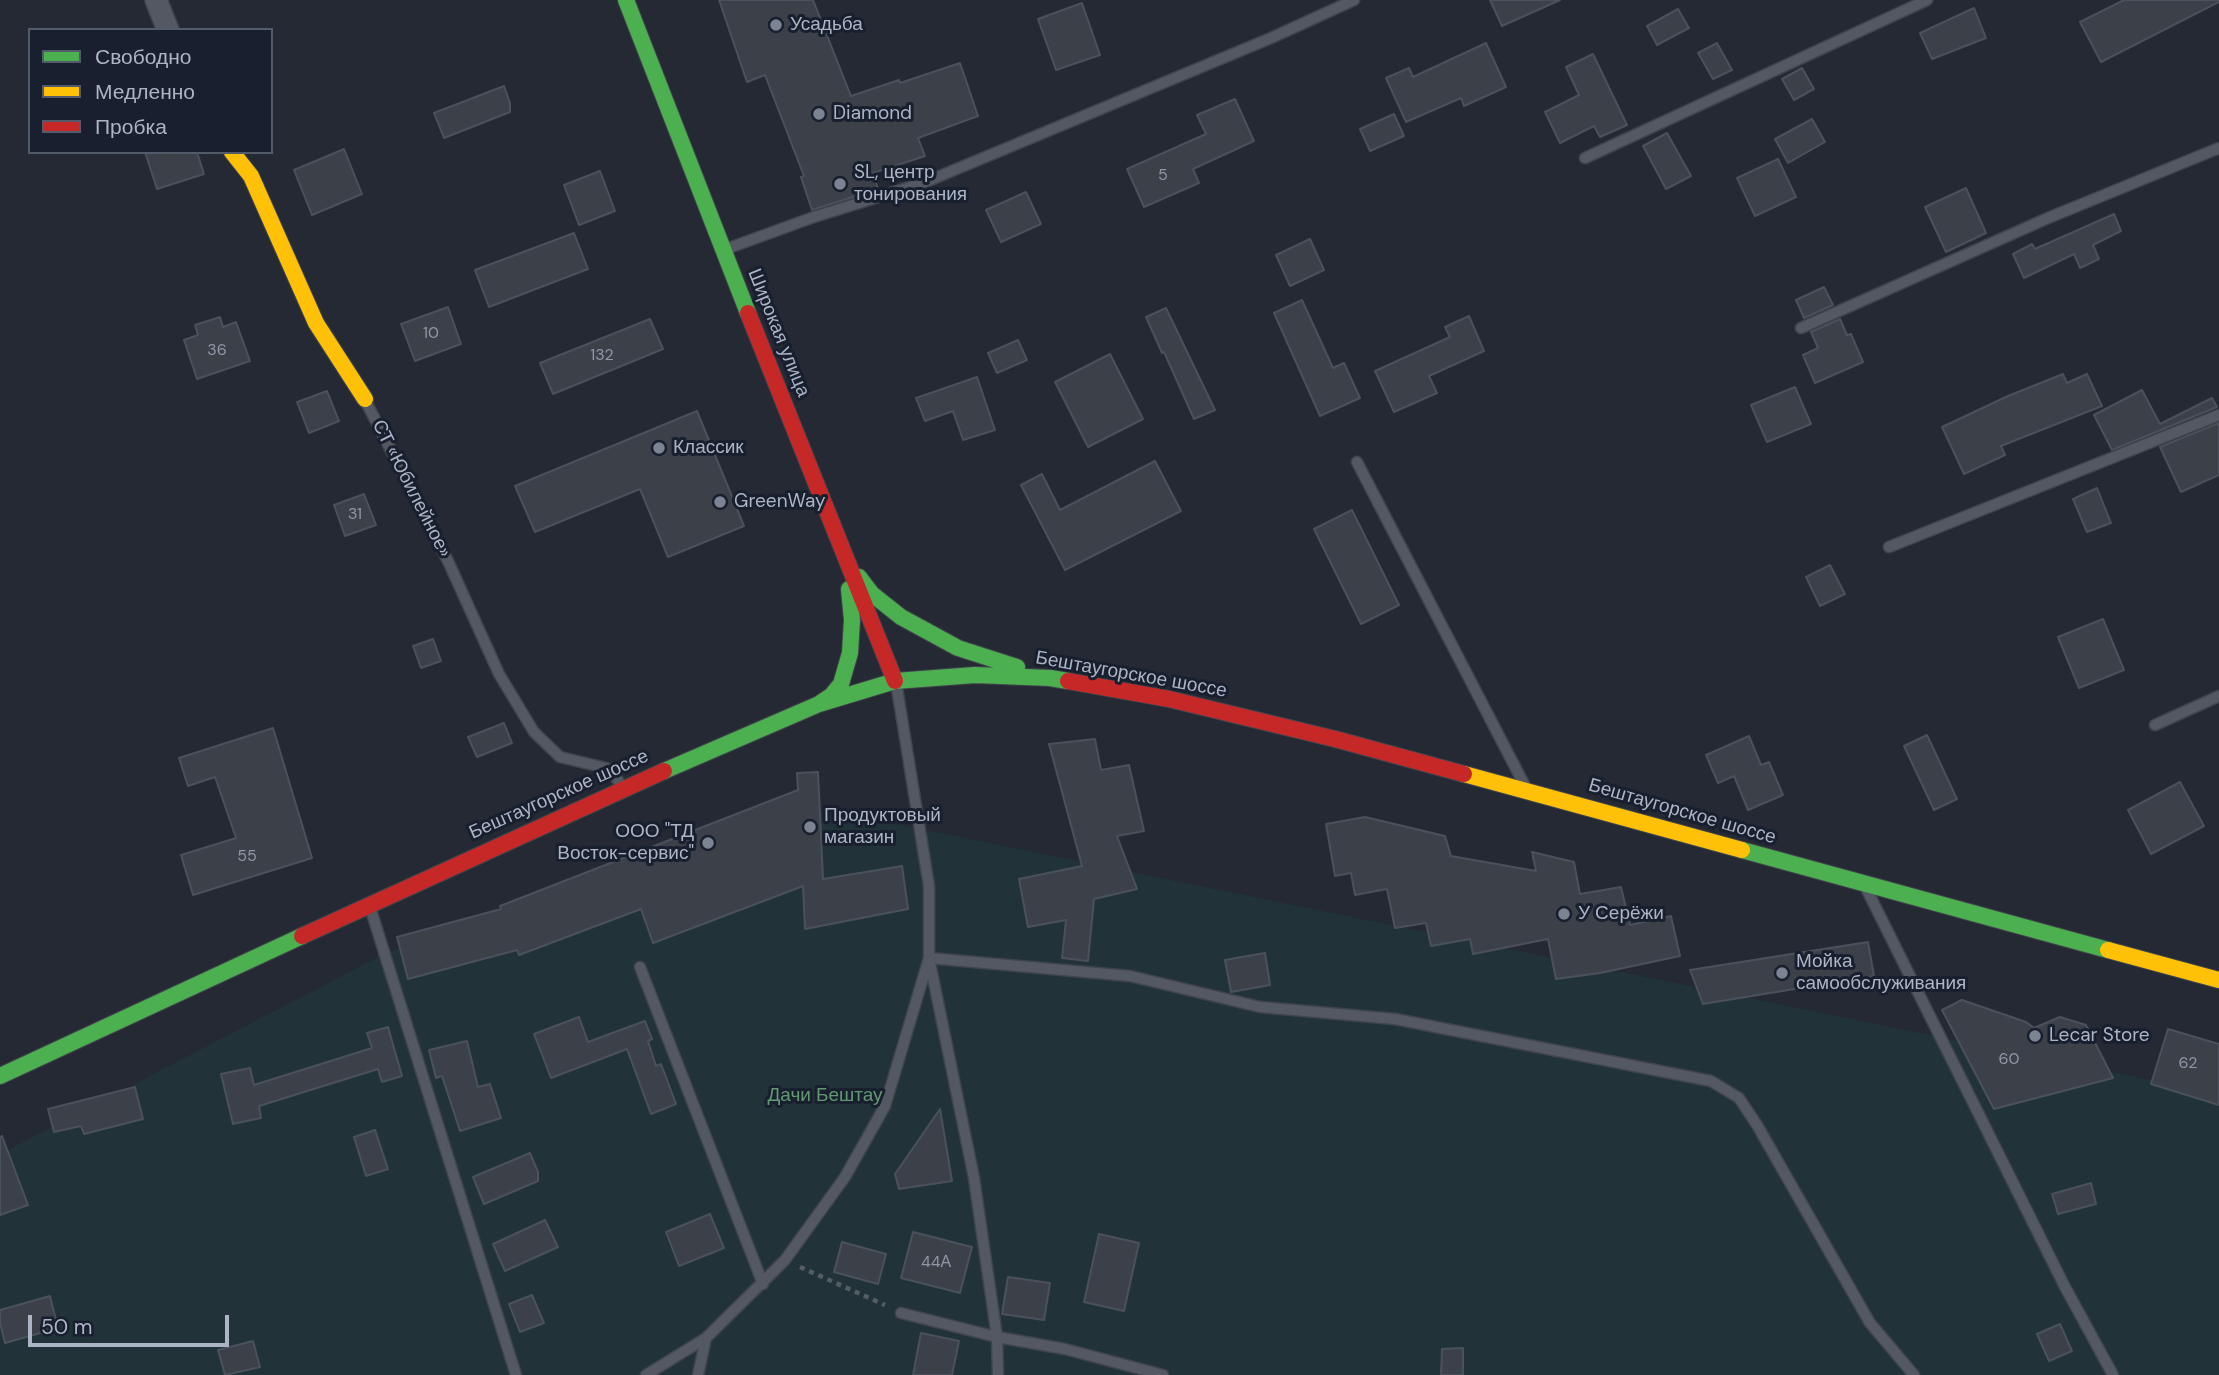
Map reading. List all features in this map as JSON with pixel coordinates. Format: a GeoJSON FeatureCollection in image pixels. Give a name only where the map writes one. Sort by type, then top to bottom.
{"type":"FeatureCollection","features":[{"type":"Feature","properties":{"kind":"main road","name":"Широкая улица"},"geometry":{"type":"LineString","coordinates":[[626,0],[895,681]]}},
{"type":"Feature","properties":{"kind":"main road","name":"СТ «Юбилейное»"},"geometry":{"type":"LineString","coordinates":[[234,154],[251,176],[316,323],[365,399]]}},
{"type":"Feature","properties":{"kind":"main road"},"geometry":{"type":"LineString","coordinates":[[847,564],[872,594],[901,617],[958,648],[1050,678]]}},
{"type":"Feature","properties":{"kind":"main road"},"geometry":{"type":"LineString","coordinates":[[819,705],[841,684],[850,653],[852,620],[847,564]]}},
{"type":"Feature","properties":{"kind":"main road","name":"Бештаугорское шоссе"},"geometry":{"type":"LineString","coordinates":[[0,1076],[623,788],[819,705],[895,681],[975,675],[1050,678],[1182,702],[1335,739],[2219,980]]}},
{"type":"Feature","properties":{"kind":"street"},"geometry":{"type":"LineString","coordinates":[[156,0],[167,28]]}},
{"type":"Feature","properties":{"kind":"lane"},"geometry":{"type":"LineString","coordinates":[[723,251],[814,217],[923,183],[1272,38],[1354,0]]}},
{"type":"Feature","properties":{"kind":"lane"},"geometry":{"type":"LineString","coordinates":[[1586,158],[1927,0]]}},
{"type":"Feature","properties":{"kind":"lane"},"geometry":{"type":"LineString","coordinates":[[1801,328],[2048,218],[2219,148]]}},
{"type":"Feature","properties":{"kind":"lane","name":"СТ «Юбилейное»"},"geometry":{"type":"LineString","coordinates":[[365,399],[448,561],[499,674],[534,732],[560,757],[610,769],[623,788]]}},
{"type":"Feature","properties":{"kind":"lane"},"geometry":{"type":"LineString","coordinates":[[1889,547],[2219,415]]}},
{"type":"Feature","properties":{"kind":"lane"},"geometry":{"type":"LineString","coordinates":[[1357,462],[1528,790]]}},
{"type":"Feature","properties":{"kind":"lane"},"geometry":{"type":"LineString","coordinates":[[895,681],[929,886],[929,958],[974,1178],[997,1337],[998,1375]]}},
{"type":"Feature","properties":{"kind":"lane"},"geometry":{"type":"LineString","coordinates":[[2155,725],[2219,696]]}},
{"type":"Feature","properties":{"kind":"lane"},"geometry":{"type":"LineString","coordinates":[[1864,884],[2065,1287],[2113,1375]]}},
{"type":"Feature","properties":{"kind":"lane"},"geometry":{"type":"LineString","coordinates":[[369,905],[516,1375]]}},
{"type":"Feature","properties":{"kind":"lane"},"geometry":{"type":"LineString","coordinates":[[646,1375],[706,1338],[762,1284],[785,1260],[845,1177],[885,1106],[929,958]]}},
{"type":"Feature","properties":{"kind":"lane"},"geometry":{"type":"LineString","coordinates":[[929,958],[1130,976],[1260,1007],[1395,1019],[1711,1081],[1739,1098],[1758,1125],[1870,1323],[1914,1375]]}},
{"type":"Feature","properties":{"kind":"lane"},"geometry":{"type":"LineString","coordinates":[[640,967],[762,1284]]}},
{"type":"Feature","properties":{"kind":"lane"},"geometry":{"type":"LineString","coordinates":[[901,1313],[997,1337],[1065,1349],[1163,1375]]}},
{"type":"Feature","properties":{"kind":"lane"},"geometry":{"type":"LineString","coordinates":[[698,1375],[706,1338]]}},
{"type":"Feature","properties":{"kind":"path"},"geometry":{"type":"LineString","coordinates":[[785,1260],[901,1313]]}},
{"type":"Feature","properties":{"kind":"green space","name":"Дачи Бештау"},"geometry":{"type":"Polygon","coordinates":[[[808,806],[2219,1094],[2219,1375],[0,1375],[0,1154],[384,954],[808,806]]]}},
{"type":"Feature","properties":{"kind":"building"},"geometry":{"type":"Polygon","coordinates":[[[719,0],[813,0],[851,96],[960,63],[978,116],[918,138],[925,156],[873,173],[878,189],[812,210],[801,177],[804,176],[765,75],[747,82],[719,0]]]}},
{"type":"Feature","properties":{"kind":"building"},"geometry":{"type":"Polygon","coordinates":[[[1490,0],[1560,0],[1502,26],[1490,0]]]}},
{"type":"Feature","properties":{"kind":"building"},"geometry":{"type":"Polygon","coordinates":[[[2124,0],[2219,2],[2101,62],[2080,22],[2124,0]]]}},
{"type":"Feature","properties":{"kind":"building"},"geometry":{"type":"Polygon","coordinates":[[[1082,3],[1100,55],[1056,70],[1038,19],[1082,3]]]}},
{"type":"Feature","properties":{"kind":"building"},"geometry":{"type":"Polygon","coordinates":[[[1974,8],[1986,38],[1932,59],[1920,33],[1974,8]]]}},
{"type":"Feature","properties":{"kind":"building"},"geometry":{"type":"Polygon","coordinates":[[[1678,9],[1689,28],[1657,45],[1647,26],[1678,9]]]}},
{"type":"Feature","properties":{"kind":"building"},"geometry":{"type":"Polygon","coordinates":[[[1486,43],[1506,87],[1464,106],[1461,98],[1406,122],[1386,78],[1409,68],[1413,77],[1486,43]]]}},
{"type":"Feature","properties":{"kind":"building"},"geometry":{"type":"Polygon","coordinates":[[[1717,43],[1732,70],[1713,79],[1698,53],[1717,43]]]}},
{"type":"Feature","properties":{"kind":"building"},"geometry":{"type":"Polygon","coordinates":[[[1593,54],[1627,125],[1600,137],[1594,126],[1560,143],[1545,112],[1579,95],[1566,67],[1593,54]]]}},
{"type":"Feature","properties":{"kind":"building"},"geometry":{"type":"Polygon","coordinates":[[[1802,68],[1814,89],[1794,100],[1782,79],[1802,68]]]}},
{"type":"Feature","properties":{"kind":"building"},"geometry":{"type":"Polygon","coordinates":[[[504,86],[510,112],[444,138],[434,113],[504,86]]]}},
{"type":"Feature","properties":{"kind":"building"},"geometry":{"type":"Polygon","coordinates":[[[1235,99],[1254,141],[1193,169],[1199,183],[1144,207],[1127,169],[1206,134],[1197,115],[1235,99]]]}},
{"type":"Feature","properties":{"kind":"building"},"geometry":{"type":"Polygon","coordinates":[[[1394,114],[1404,136],[1370,151],[1360,129],[1394,114]]]}},
{"type":"Feature","properties":{"kind":"building"},"geometry":{"type":"Polygon","coordinates":[[[1812,119],[1825,142],[1788,163],[1775,139],[1812,119]]]}},
{"type":"Feature","properties":{"kind":"building"},"geometry":{"type":"Polygon","coordinates":[[[1667,133],[1691,176],[1666,189],[1643,146],[1667,133]]]}},
{"type":"Feature","properties":{"kind":"building"},"geometry":{"type":"Polygon","coordinates":[[[344,149],[362,194],[312,215],[294,170],[344,149]]]}},
{"type":"Feature","properties":{"kind":"building"},"geometry":{"type":"Polygon","coordinates":[[[146,154],[198,154],[204,174],[157,189],[146,154]]]}},
{"type":"Feature","properties":{"kind":"building"},"geometry":{"type":"Polygon","coordinates":[[[1778,159],[1796,197],[1755,216],[1737,178],[1778,159]]]}},
{"type":"Feature","properties":{"kind":"building"},"geometry":{"type":"Polygon","coordinates":[[[600,171],[615,211],[579,225],[564,185],[600,171]]]}},
{"type":"Feature","properties":{"kind":"building"},"geometry":{"type":"Polygon","coordinates":[[[1966,188],[1986,233],[1946,252],[1925,207],[1966,188]]]}},
{"type":"Feature","properties":{"kind":"building"},"geometry":{"type":"Polygon","coordinates":[[[1026,192],[1041,224],[1001,242],[986,210],[1026,192]]]}},
{"type":"Feature","properties":{"kind":"building"},"geometry":{"type":"Polygon","coordinates":[[[2114,214],[2121,231],[2093,245],[2099,259],[2080,268],[2074,254],[2024,278],[2013,254],[2032,244],[2035,249],[2114,214]]]}},
{"type":"Feature","properties":{"kind":"building"},"geometry":{"type":"Polygon","coordinates":[[[574,233],[588,269],[489,307],[475,270],[574,233]]]}},
{"type":"Feature","properties":{"kind":"building"},"geometry":{"type":"Polygon","coordinates":[[[1310,239],[1324,270],[1290,286],[1276,255],[1310,239]]]}},
{"type":"Feature","properties":{"kind":"building"},"geometry":{"type":"Polygon","coordinates":[[[1824,287],[1833,305],[1804,318],[1796,300],[1824,287]]]}},
{"type":"Feature","properties":{"kind":"building"},"geometry":{"type":"Polygon","coordinates":[[[1302,300],[1333,368],[1344,363],[1360,398],[1320,416],[1274,313],[1302,300]]]}},
{"type":"Feature","properties":{"kind":"building"},"geometry":{"type":"Polygon","coordinates":[[[448,307],[461,344],[415,361],[401,324],[448,307]]]}},
{"type":"Feature","properties":{"kind":"building"},"geometry":{"type":"Polygon","coordinates":[[[1166,308],[1215,410],[1194,419],[1146,317],[1166,308]]]}},
{"type":"Feature","properties":{"kind":"building"},"geometry":{"type":"Polygon","coordinates":[[[1469,316],[1484,351],[1429,376],[1437,393],[1394,412],[1375,371],[1450,337],[1445,327],[1469,316]]]}},
{"type":"Feature","properties":{"kind":"building"},"geometry":{"type":"Polygon","coordinates":[[[220,317],[223,327],[236,322],[250,361],[197,379],[184,340],[198,335],[195,325],[220,317]]]}},
{"type":"Feature","properties":{"kind":"building"},"geometry":{"type":"Polygon","coordinates":[[[650,319],[663,349],[553,394],[540,363],[650,319]]]}},
{"type":"Feature","properties":{"kind":"building"},"geometry":{"type":"Polygon","coordinates":[[[1840,319],[1847,335],[1851,334],[1863,362],[1815,383],[1803,355],[1818,348],[1811,332],[1840,319]]]}},
{"type":"Feature","properties":{"kind":"building"},"geometry":{"type":"Polygon","coordinates":[[[1018,340],[1027,360],[997,373],[988,353],[1018,340]]]}},
{"type":"Feature","properties":{"kind":"building"},"geometry":{"type":"Polygon","coordinates":[[[1110,354],[1143,419],[1088,447],[1055,382],[1110,354]]]}},
{"type":"Feature","properties":{"kind":"building"},"geometry":{"type":"Polygon","coordinates":[[[2063,374],[2067,383],[2087,374],[2102,406],[2001,446],[2005,455],[1964,474],[1942,427],[2063,374]]]}},
{"type":"Feature","properties":{"kind":"building"},"geometry":{"type":"Polygon","coordinates":[[[977,377],[995,430],[963,440],[953,411],[925,421],[916,398],[977,377]]]}},
{"type":"Feature","properties":{"kind":"building"},"geometry":{"type":"Polygon","coordinates":[[[1795,387],[1811,424],[1767,442],[1751,405],[1795,387]]]}},
{"type":"Feature","properties":{"kind":"building"},"geometry":{"type":"Polygon","coordinates":[[[2142,390],[2160,424],[2212,398],[2217,407],[2112,450],[2094,415],[2142,390]]]}},
{"type":"Feature","properties":{"kind":"building"},"geometry":{"type":"Polygon","coordinates":[[[327,391],[339,421],[309,433],[297,402],[327,391]]]}},
{"type":"Feature","properties":{"kind":"building","name":"Классик"},"geometry":{"type":"Polygon","coordinates":[[[697,411],[744,526],[668,557],[640,489],[535,532],[515,486],[697,411]]]}},
{"type":"Feature","properties":{"kind":"building"},"geometry":{"type":"Polygon","coordinates":[[[2219,423],[2219,475],[2181,492],[2160,447],[2219,423]]]}},
{"type":"Feature","properties":{"kind":"building"},"geometry":{"type":"Polygon","coordinates":[[[1155,461],[1181,511],[1065,570],[1021,485],[1042,474],[1060,510],[1155,461]]]}},
{"type":"Feature","properties":{"kind":"building"},"geometry":{"type":"Polygon","coordinates":[[[2097,488],[2111,523],[2087,532],[2073,499],[2097,488]]]}},
{"type":"Feature","properties":{"kind":"building"},"geometry":{"type":"Polygon","coordinates":[[[364,494],[376,525],[345,536],[334,505],[364,494]]]}},
{"type":"Feature","properties":{"kind":"building"},"geometry":{"type":"Polygon","coordinates":[[[1352,510],[1399,605],[1361,624],[1314,529],[1352,510]]]}},
{"type":"Feature","properties":{"kind":"building"},"geometry":{"type":"Polygon","coordinates":[[[1830,565],[1845,594],[1820,606],[1806,577],[1830,565]]]}},
{"type":"Feature","properties":{"kind":"building"},"geometry":{"type":"Polygon","coordinates":[[[2103,619],[2124,670],[2079,688],[2058,637],[2103,619]]]}},
{"type":"Feature","properties":{"kind":"building"},"geometry":{"type":"Polygon","coordinates":[[[433,639],[441,661],[421,668],[413,646],[433,639]]]}},
{"type":"Feature","properties":{"kind":"building"},"geometry":{"type":"Polygon","coordinates":[[[504,723],[512,743],[477,757],[468,737],[504,723]]]}},
{"type":"Feature","properties":{"kind":"building"},"geometry":{"type":"Polygon","coordinates":[[[273,728],[312,858],[193,895],[181,855],[236,838],[215,777],[188,786],[179,758],[273,728]]]}},
{"type":"Feature","properties":{"kind":"building"},"geometry":{"type":"Polygon","coordinates":[[[1927,735],[1957,799],[1934,810],[1904,746],[1927,735]]]}},
{"type":"Feature","properties":{"kind":"building"},"geometry":{"type":"Polygon","coordinates":[[[1749,736],[1761,765],[1769,762],[1783,795],[1748,810],[1734,776],[1718,783],[1706,755],[1749,736]]]}},
{"type":"Feature","properties":{"kind":"building"},"geometry":{"type":"Polygon","coordinates":[[[1095,739],[1101,770],[1129,765],[1144,831],[1117,836],[1137,889],[1094,899],[1088,961],[1062,958],[1066,920],[1028,927],[1019,879],[1082,866],[1049,744],[1095,739]]]}},
{"type":"Feature","properties":{"kind":"building"},"geometry":{"type":"Polygon","coordinates":[[[818,772],[823,879],[902,866],[908,909],[805,929],[803,886],[653,943],[641,909],[519,955],[517,950],[408,979],[397,937],[501,909],[500,906],[798,790],[797,773],[818,772]]]}},
{"type":"Feature","properties":{"kind":"building"},"geometry":{"type":"Polygon","coordinates":[[[2180,782],[2204,826],[2151,854],[2128,810],[2180,782]]]}},
{"type":"Feature","properties":{"kind":"building"},"geometry":{"type":"Polygon","coordinates":[[[1365,817],[1445,836],[1451,856],[1536,871],[1532,852],[1574,862],[1580,894],[1621,887],[1630,925],[1671,916],[1680,956],[1600,973],[1556,979],[1548,939],[1473,954],[1470,939],[1431,946],[1426,923],[1395,928],[1387,889],[1355,895],[1351,873],[1335,876],[1326,824],[1365,817]]]}},
{"type":"Feature","properties":{"kind":"building","name":"Мойка самообслуживания"},"geometry":{"type":"Polygon","coordinates":[[[1868,942],[1874,976],[1703,1004],[1690,970],[1868,942]]]}},
{"type":"Feature","properties":{"kind":"building"},"geometry":{"type":"Polygon","coordinates":[[[1265,953],[1270,985],[1231,992],[1225,960],[1265,953]]]}},
{"type":"Feature","properties":{"kind":"building"},"geometry":{"type":"Polygon","coordinates":[[[1962,1000],[2026,1022],[2034,1028],[2060,1017],[2086,1025],[2113,1078],[1994,1109],[1942,1010],[1962,1000]]]}},
{"type":"Feature","properties":{"kind":"building"},"geometry":{"type":"Polygon","coordinates":[[[579,1017],[588,1042],[645,1021],[652,1039],[648,1041],[656,1066],[661,1064],[676,1104],[651,1114],[627,1049],[551,1078],[534,1034],[579,1017]]]}},
{"type":"Feature","properties":{"kind":"building"},"geometry":{"type":"Polygon","coordinates":[[[388,1027],[402,1076],[382,1082],[378,1069],[259,1106],[261,1118],[233,1124],[221,1074],[250,1068],[254,1085],[372,1048],[367,1033],[388,1027]]]}},
{"type":"Feature","properties":{"kind":"building"},"geometry":{"type":"Polygon","coordinates":[[[2168,1029],[2219,1044],[2219,1105],[2151,1084],[2168,1029]]]}},
{"type":"Feature","properties":{"kind":"building"},"geometry":{"type":"Polygon","coordinates":[[[467,1041],[478,1087],[490,1084],[501,1118],[460,1131],[442,1076],[436,1078],[429,1050],[467,1041]]]}},
{"type":"Feature","properties":{"kind":"building"},"geometry":{"type":"Polygon","coordinates":[[[135,1087],[143,1119],[84,1134],[81,1126],[54,1132],[48,1109],[135,1087]]]}},
{"type":"Feature","properties":{"kind":"building"},"geometry":{"type":"Polygon","coordinates":[[[940,1109],[952,1181],[899,1189],[895,1174],[940,1109]]]}},
{"type":"Feature","properties":{"kind":"building"},"geometry":{"type":"Polygon","coordinates":[[[375,1130],[388,1169],[366,1176],[354,1137],[375,1130]]]}},
{"type":"Feature","properties":{"kind":"building"},"geometry":{"type":"Polygon","coordinates":[[[2,1136],[28,1205],[0,1215],[0,1137],[2,1136]]]}},
{"type":"Feature","properties":{"kind":"building"},"geometry":{"type":"Polygon","coordinates":[[[530,1153],[538,1172],[538,1181],[484,1204],[473,1177],[530,1153]]]}},
{"type":"Feature","properties":{"kind":"building"},"geometry":{"type":"Polygon","coordinates":[[[2091,1183],[2096,1204],[2058,1214],[2052,1194],[2091,1183]]]}},
{"type":"Feature","properties":{"kind":"building"},"geometry":{"type":"Polygon","coordinates":[[[710,1214],[724,1248],[679,1266],[666,1232],[710,1214]]]}},
{"type":"Feature","properties":{"kind":"building"},"geometry":{"type":"Polygon","coordinates":[[[545,1220],[558,1247],[505,1271],[493,1244],[545,1220]]]}},
{"type":"Feature","properties":{"kind":"building"},"geometry":{"type":"Polygon","coordinates":[[[913,1232],[972,1247],[960,1293],[901,1278],[913,1232]]]}},
{"type":"Feature","properties":{"kind":"building"},"geometry":{"type":"Polygon","coordinates":[[[1099,1234],[1139,1243],[1124,1311],[1084,1302],[1099,1234]]]}},
{"type":"Feature","properties":{"kind":"building"},"geometry":{"type":"Polygon","coordinates":[[[842,1242],[886,1254],[878,1284],[834,1272],[842,1242]]]}},
{"type":"Feature","properties":{"kind":"building"},"geometry":{"type":"Polygon","coordinates":[[[1008,1277],[1050,1283],[1044,1320],[1002,1314],[1008,1277]]]}},
{"type":"Feature","properties":{"kind":"building"},"geometry":{"type":"Polygon","coordinates":[[[532,1295],[544,1323],[520,1332],[509,1304],[532,1295]]]}},
{"type":"Feature","properties":{"kind":"building"},"geometry":{"type":"Polygon","coordinates":[[[50,1296],[58,1328],[5,1343],[0,1310],[50,1296]]]}},
{"type":"Feature","properties":{"kind":"building"},"geometry":{"type":"Polygon","coordinates":[[[2060,1324],[2072,1351],[2049,1361],[2037,1334],[2060,1324]]]}},
{"type":"Feature","properties":{"kind":"building"},"geometry":{"type":"Polygon","coordinates":[[[921,1333],[959,1341],[952,1375],[913,1375],[921,1333]]]}},
{"type":"Feature","properties":{"kind":"building"},"geometry":{"type":"Polygon","coordinates":[[[253,1341],[260,1367],[225,1375],[218,1350],[253,1341]]]}},
{"type":"Feature","properties":{"kind":"building"},"geometry":{"type":"Polygon","coordinates":[[[1463,1348],[1463,1375],[1441,1375],[1442,1349],[1463,1348]]]}},
{"type":"Feature","properties":{"kind":"traffic: fast"},"geometry":{"type":"LineString","coordinates":[[626,0],[748,313]]}},
{"type":"Feature","properties":{"kind":"traffic: fast"},"geometry":{"type":"LineString","coordinates":[[859,577],[872,594],[901,617],[958,648],[1017,667]]}},
{"type":"Feature","properties":{"kind":"traffic: fast"},"geometry":{"type":"LineString","coordinates":[[819,704],[831,696],[841,684],[850,653],[852,620],[849,589]]}},
{"type":"Feature","properties":{"kind":"traffic: fast"},"geometry":{"type":"LineString","coordinates":[[664,771],[819,704],[895,681],[975,675],[1068,681]]}},
{"type":"Feature","properties":{"kind":"traffic: fast"},"geometry":{"type":"LineString","coordinates":[[1742,850],[2108,950]]}},
{"type":"Feature","properties":{"kind":"traffic: fast"},"geometry":{"type":"LineString","coordinates":[[0,1076],[302,936]]}},
{"type":"Feature","properties":{"kind":"traffic: slow"},"geometry":{"type":"LineString","coordinates":[[234,154],[251,176],[316,323],[365,399]]}},
{"type":"Feature","properties":{"kind":"traffic: slow"},"geometry":{"type":"LineString","coordinates":[[1464,774],[1742,850]]}},
{"type":"Feature","properties":{"kind":"traffic: slow"},"geometry":{"type":"LineString","coordinates":[[2108,950],[2219,980]]}},
{"type":"Feature","properties":{"kind":"traffic: jam"},"geometry":{"type":"LineString","coordinates":[[748,313],[895,681]]}},
{"type":"Feature","properties":{"kind":"traffic: jam"},"geometry":{"type":"LineString","coordinates":[[1068,681],[1169,699],[1335,739],[1464,774]]}},
{"type":"Feature","properties":{"kind":"traffic: jam"},"geometry":{"type":"LineString","coordinates":[[302,936],[664,771]]}},
{"type":"Feature","properties":{"kind":"place","name":"Усадьба"},"geometry":{"type":"Point","coordinates":[776,25]}},
{"type":"Feature","properties":{"kind":"place","name":"Diamond"},"geometry":{"type":"Point","coordinates":[819,114]}},
{"type":"Feature","properties":{"kind":"place","name":"SL, центр тонирования"},"geometry":{"type":"Point","coordinates":[840,184]}},
{"type":"Feature","properties":{"kind":"place","name":"Классик"},"geometry":{"type":"Point","coordinates":[659,448]}},
{"type":"Feature","properties":{"kind":"place","name":"GreenWay"},"geometry":{"type":"Point","coordinates":[720,502]}},
{"type":"Feature","properties":{"kind":"place","name":"Продуктовый магазин"},"geometry":{"type":"Point","coordinates":[810,827]}},
{"type":"Feature","properties":{"kind":"place","name":"ООО \"ТД Восток-сервис\""},"geometry":{"type":"Point","coordinates":[708,843]}},
{"type":"Feature","properties":{"kind":"place","name":"У Серёжи"},"geometry":{"type":"Point","coordinates":[1564,914]}},
{"type":"Feature","properties":{"kind":"place","name":"Мойка самообслуживания"},"geometry":{"type":"Point","coordinates":[1782,973]}},
{"type":"Feature","properties":{"kind":"place","name":"Lecar Store"},"geometry":{"type":"Point","coordinates":[2035,1036]}}]}
